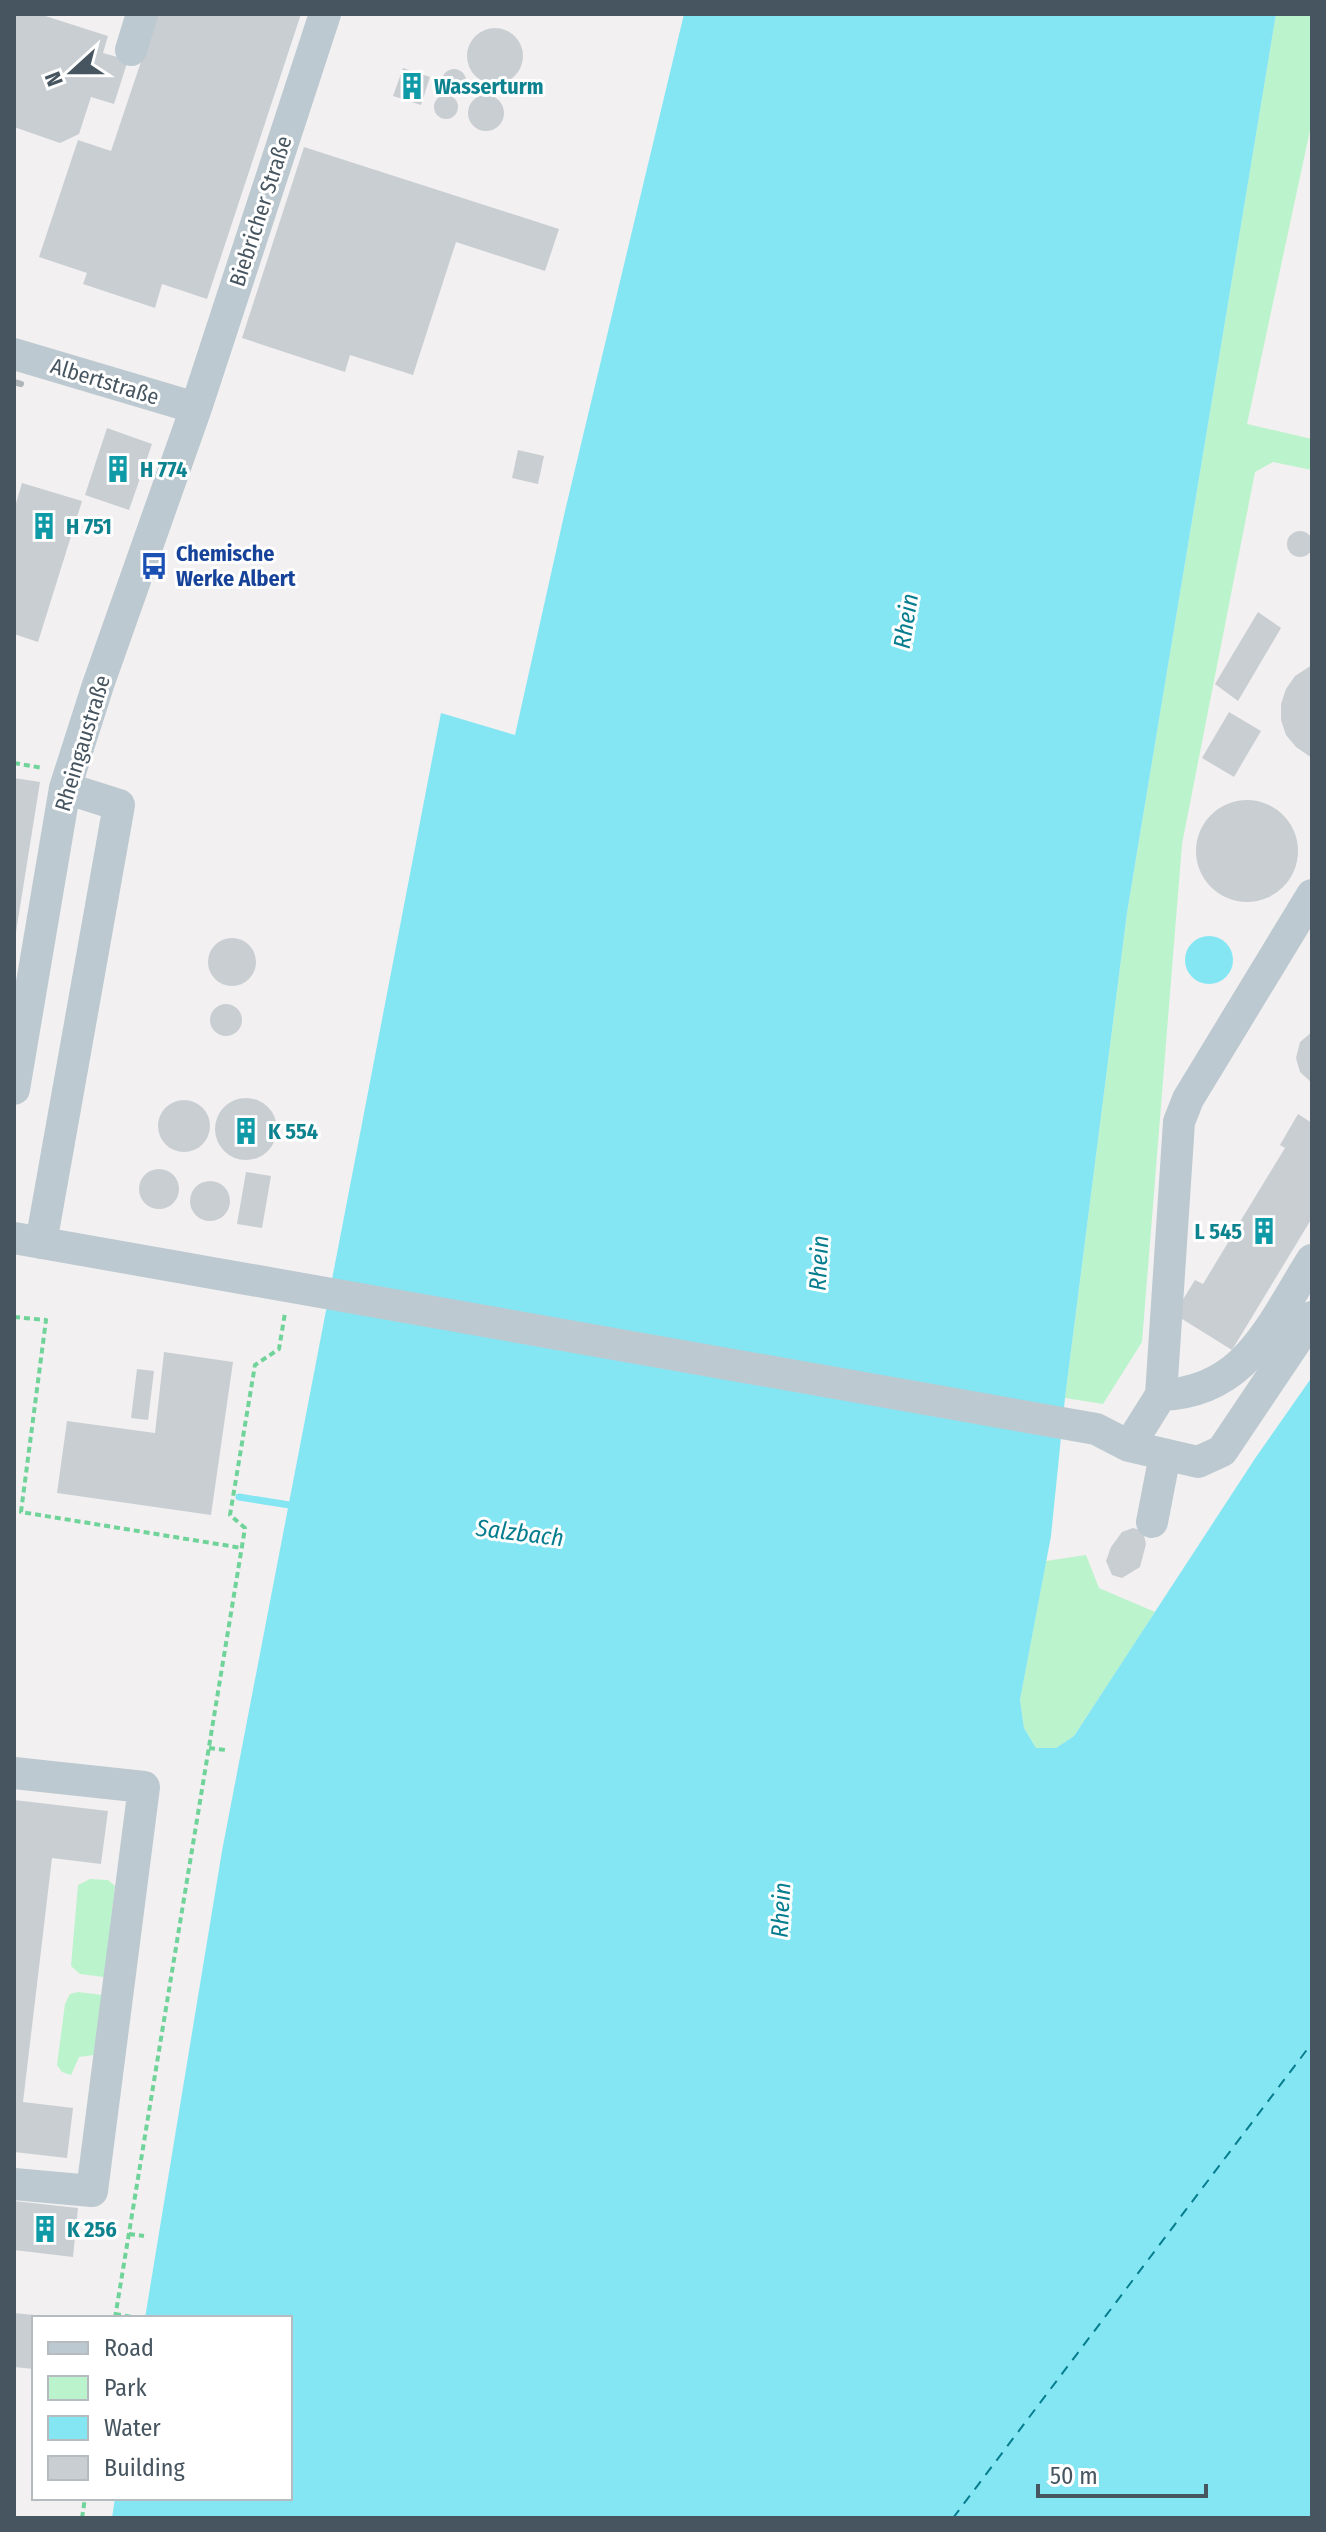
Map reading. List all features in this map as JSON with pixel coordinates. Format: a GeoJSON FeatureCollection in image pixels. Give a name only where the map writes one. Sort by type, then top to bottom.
{"type":"FeatureCollection","features":[{"type":"Feature","properties":{"kind":"street"},"geometry":{"type":"LineString","coordinates":[[131,50],[142,14]]}},
{"type":"Feature","properties":{"kind":"street","name":"Biebricher Straße"},"geometry":{"type":"LineString","coordinates":[[196,408],[325,14]]}},
{"type":"Feature","properties":{"kind":"street","name":"Albertstraße"},"geometry":{"type":"LineString","coordinates":[[14,354],[196,408]]}},
{"type":"Feature","properties":{"kind":"street","name":"Rheingaustraße"},"geometry":{"type":"LineString","coordinates":[[14,1089],[55,778],[98,685],[196,408]]}},
{"type":"Feature","properties":{"kind":"street"},"geometry":{"type":"LineString","coordinates":[[55,778],[119,805],[28,1241],[1096,1429],[1129,1446],[1198,1462],[1222,1451],[1312,1317]]}},
{"type":"Feature","properties":{"kind":"street"},"geometry":{"type":"LineString","coordinates":[[1129,1446],[1161,1395],[1179,1122],[1188,1099],[1312,895]]}},
{"type":"Feature","properties":{"kind":"street"},"geometry":{"type":"LineString","coordinates":[[1161,1395],[1183,1394],[1209,1386],[1234,1372],[1256,1348],[1312,1260]]}},
{"type":"Feature","properties":{"kind":"street"},"geometry":{"type":"LineString","coordinates":[[1152,1522],[1165,1455]]}},
{"type":"Feature","properties":{"kind":"street"},"geometry":{"type":"LineString","coordinates":[[14,1773],[144,1787],[92,2191],[14,2184]]}},
{"type":"Feature","properties":{"kind":"path"},"geometry":{"type":"LineString","coordinates":[[14,763],[55,778]]}},
{"type":"Feature","properties":{"kind":"path"},"geometry":{"type":"LineString","coordinates":[[115,2316],[245,1528],[230,1515],[255,1365],[279,1349],[289,1287]]}},
{"type":"Feature","properties":{"kind":"path"},"geometry":{"type":"LineString","coordinates":[[14,1317],[46,1320],[21,1512],[242,1548]]}},
{"type":"Feature","properties":{"kind":"path"},"geometry":{"type":"LineString","coordinates":[[209,1748],[226,1750]]}},
{"type":"Feature","properties":{"kind":"path"},"geometry":{"type":"LineString","coordinates":[[129,2234],[144,2236]]}},
{"type":"Feature","properties":{"kind":"green space"},"geometry":{"type":"Polygon","coordinates":[[[1276,14],[1312,14],[1312,121],[1247,424],[1312,439],[1312,470],[1273,462],[1255,472],[1182,844],[1142,1342],[1103,1404],[1065,1398],[1127,913],[1276,14]]]}},
{"type":"Feature","properties":{"kind":"green space"},"geometry":{"type":"Polygon","coordinates":[[[1086,1555],[1099,1588],[1155,1612],[1074,1736],[1056,1748],[1036,1748],[1024,1728],[1020,1700],[1046,1561],[1086,1555]]]}},
{"type":"Feature","properties":{"kind":"green space"},"geometry":{"type":"Polygon","coordinates":[[[90,1879],[108,1880],[115,1886],[104,1977],[80,1974],[71,1966],[78,1885],[90,1879]]]}},
{"type":"Feature","properties":{"kind":"green space"},"geometry":{"type":"Polygon","coordinates":[[[70,1994],[102,1995],[94,2055],[79,2057],[71,2075],[62,2072],[57,2065],[65,2004],[70,1994]]]}},
{"type":"Feature","properties":{"kind":"water","name":"Rhein"},"geometry":{"type":"Polygon","coordinates":[[[684,14],[1276,14],[1127,913],[1065,1398],[1051,1536],[1020,1700],[1024,1728],[1036,1748],[1056,1748],[1074,1736],[1256,1457],[1312,1377],[1312,2518],[112,2518],[115,2500],[292,2500],[292,2316],[145,2316],[222,1851],[441,713],[515,735],[565,511],[684,14]]]}},
{"type":"Feature","properties":{"kind":"water"},"geometry":{"type":"Polygon","coordinates":[[[1209,936],[1226,943],[1233,960],[1226,977],[1209,984],[1192,977],[1185,960],[1192,943],[1209,936]]]}},
{"type":"Feature","properties":{"kind":"building"},"geometry":{"type":"Polygon","coordinates":[[[14,14],[39,14],[108,36],[103,53],[128,60],[114,104],[91,97],[79,134],[60,143],[14,127],[14,14]]]}},
{"type":"Feature","properties":{"kind":"building"},"geometry":{"type":"Polygon","coordinates":[[[157,14],[301,14],[207,299],[162,284],[155,308],[83,284],[87,273],[39,257],[78,140],[111,151],[157,14]]]}},
{"type":"Feature","properties":{"kind":"building"},"geometry":{"type":"Polygon","coordinates":[[[495,28],[515,36],[523,56],[515,76],[495,84],[475,76],[467,56],[475,36],[495,28]]]}},
{"type":"Feature","properties":{"kind":"building","name":"Wasserturm"},"geometry":{"type":"Polygon","coordinates":[[[403,68],[430,77],[421,105],[393,96],[403,68]]]}},
{"type":"Feature","properties":{"kind":"building"},"geometry":{"type":"Polygon","coordinates":[[[454,69],[465,76],[466,81],[459,92],[454,93],[443,86],[442,81],[449,70],[454,69]]]}},
{"type":"Feature","properties":{"kind":"building"},"geometry":{"type":"Polygon","coordinates":[[[446,95],[457,102],[458,107],[451,118],[446,119],[435,112],[434,107],[441,96],[446,95]]]}},
{"type":"Feature","properties":{"kind":"building"},"geometry":{"type":"Polygon","coordinates":[[[486,95],[499,100],[504,113],[499,126],[486,131],[473,126],[468,113],[473,100],[486,95]]]}},
{"type":"Feature","properties":{"kind":"building"},"geometry":{"type":"Polygon","coordinates":[[[304,147],[559,229],[545,271],[456,242],[413,375],[350,355],[345,372],[242,338],[304,147]]]}},
{"type":"Feature","properties":{"kind":"building","name":"H 774"},"geometry":{"type":"Polygon","coordinates":[[[107,428],[152,444],[129,510],[85,495],[107,428]]]}},
{"type":"Feature","properties":{"kind":"building"},"geometry":{"type":"Polygon","coordinates":[[[518,450],[544,456],[538,484],[512,478],[518,450]]]}},
{"type":"Feature","properties":{"kind":"building"},"geometry":{"type":"Polygon","coordinates":[[[22,483],[82,501],[38,642],[14,634],[14,510],[22,483]]]}},
{"type":"Feature","properties":{"kind":"building"},"geometry":{"type":"Polygon","coordinates":[[[1300,531],[1309,535],[1313,544],[1309,553],[1300,557],[1291,553],[1287,544],[1291,535],[1300,531]]]}},
{"type":"Feature","properties":{"kind":"building"},"geometry":{"type":"Polygon","coordinates":[[[1258,612],[1281,628],[1238,701],[1215,684],[1258,612]]]}},
{"type":"Feature","properties":{"kind":"building"},"geometry":{"type":"Polygon","coordinates":[[[1312,665],[1312,758],[1286,735],[1281,720],[1281,704],[1295,676],[1312,665]]]}},
{"type":"Feature","properties":{"kind":"building"},"geometry":{"type":"Polygon","coordinates":[[[1229,712],[1261,731],[1234,777],[1202,758],[1229,712]]]}},
{"type":"Feature","properties":{"kind":"building"},"geometry":{"type":"Polygon","coordinates":[[[14,778],[40,782],[16,932],[14,931],[14,778]]]}},
{"type":"Feature","properties":{"kind":"building"},"geometry":{"type":"Polygon","coordinates":[[[1247,800],[1267,804],[1283,815],[1294,831],[1298,851],[1294,871],[1283,887],[1267,898],[1247,902],[1227,898],[1211,887],[1200,871],[1196,851],[1200,831],[1211,815],[1227,804],[1247,800]]]}},
{"type":"Feature","properties":{"kind":"building"},"geometry":{"type":"Polygon","coordinates":[[[232,938],[249,945],[256,962],[249,979],[232,986],[215,979],[208,962],[215,945],[232,938]]]}},
{"type":"Feature","properties":{"kind":"building"},"geometry":{"type":"Polygon","coordinates":[[[226,1004],[237,1009],[242,1020],[237,1031],[226,1036],[215,1031],[210,1020],[215,1009],[226,1004]]]}},
{"type":"Feature","properties":{"kind":"building"},"geometry":{"type":"Polygon","coordinates":[[[1312,1032],[1312,1083],[1300,1072],[1296,1058],[1300,1042],[1312,1032]]]}},
{"type":"Feature","properties":{"kind":"building","name":"K 554"},"geometry":{"type":"Polygon","coordinates":[[[246,1098],[258,1100],[268,1107],[275,1117],[275,1141],[268,1151],[258,1158],[246,1160],[234,1158],[224,1151],[217,1141],[215,1129],[217,1117],[224,1107],[234,1100],[246,1098]]]}},
{"type":"Feature","properties":{"kind":"building"},"geometry":{"type":"Polygon","coordinates":[[[184,1100],[203,1107],[210,1126],[203,1145],[184,1152],[165,1145],[158,1126],[165,1107],[184,1100]]]}},
{"type":"Feature","properties":{"kind":"building","name":"L 545"},"geometry":{"type":"Polygon","coordinates":[[[1298,1114],[1312,1123],[1312,1218],[1232,1350],[1174,1314],[1195,1280],[1203,1284],[1229,1241],[1221,1236],[1230,1221],[1238,1225],[1285,1148],[1280,1145],[1298,1114]]]}},
{"type":"Feature","properties":{"kind":"building"},"geometry":{"type":"Polygon","coordinates":[[[159,1169],[173,1175],[179,1189],[173,1203],[159,1209],[145,1203],[139,1189],[145,1175],[159,1169]]]}},
{"type":"Feature","properties":{"kind":"building"},"geometry":{"type":"Polygon","coordinates":[[[246,1172],[271,1176],[262,1228],[237,1224],[246,1172]]]}},
{"type":"Feature","properties":{"kind":"building"},"geometry":{"type":"Polygon","coordinates":[[[210,1181],[224,1187],[230,1201],[224,1215],[210,1221],[196,1215],[190,1201],[196,1187],[210,1181]]]}},
{"type":"Feature","properties":{"kind":"building"},"geometry":{"type":"Polygon","coordinates":[[[164,1352],[233,1362],[211,1515],[57,1493],[67,1421],[155,1433],[164,1352]]]}},
{"type":"Feature","properties":{"kind":"building"},"geometry":{"type":"Polygon","coordinates":[[[137,1369],[154,1371],[148,1420],[131,1418],[137,1369]]]}},
{"type":"Feature","properties":{"kind":"building"},"geometry":{"type":"Polygon","coordinates":[[[1133,1528],[1143,1531],[1146,1544],[1140,1567],[1122,1578],[1112,1575],[1106,1561],[1111,1547],[1122,1532],[1133,1528]]]}},
{"type":"Feature","properties":{"kind":"building"},"geometry":{"type":"Polygon","coordinates":[[[14,1800],[108,1811],[101,1864],[52,1858],[23,2102],[73,2108],[67,2158],[14,2152],[14,1800]]]}},
{"type":"Feature","properties":{"kind":"building","name":"K 256"},"geometry":{"type":"Polygon","coordinates":[[[14,2201],[78,2208],[73,2257],[14,2250],[14,2201]]]}},
{"type":"Feature","properties":{"kind":"building"},"geometry":{"type":"Polygon","coordinates":[[[14,2313],[44,2316],[32,2316],[32,2369],[14,2367],[14,2313]]]}},
{"type":"Feature","properties":{"kind":"waterway","name":"Salzbach"},"geometry":{"type":"LineString","coordinates":[[239,1497],[296,1506]]}},
{"type":"Feature","properties":{"kind":"ferry route"},"geometry":{"type":"LineString","coordinates":[[953,2518],[1312,2043]]}},
{"type":"Feature","properties":{"kind":"railway"},"geometry":{"type":"LineString","coordinates":[[14,382],[21,384]]}},
{"type":"Feature","properties":{"kind":"place","name":"Wasserturm"},"geometry":{"type":"Point","coordinates":[412,86]}},
{"type":"Feature","properties":{"kind":"place","name":"H 774"},"geometry":{"type":"Point","coordinates":[118,469]}},
{"type":"Feature","properties":{"kind":"place","name":"H 751"},"geometry":{"type":"Point","coordinates":[44,526]}},
{"type":"Feature","properties":{"kind":"place","name":"Chemische Werke Albert"},"geometry":{"type":"Point","coordinates":[154,566]}},
{"type":"Feature","properties":{"kind":"place","name":"K 554"},"geometry":{"type":"Point","coordinates":[246,1131]}},
{"type":"Feature","properties":{"kind":"place","name":"L 545"},"geometry":{"type":"Point","coordinates":[1264,1231]}},
{"type":"Feature","properties":{"kind":"place","name":"K 256"},"geometry":{"type":"Point","coordinates":[45,2229]}}]}
